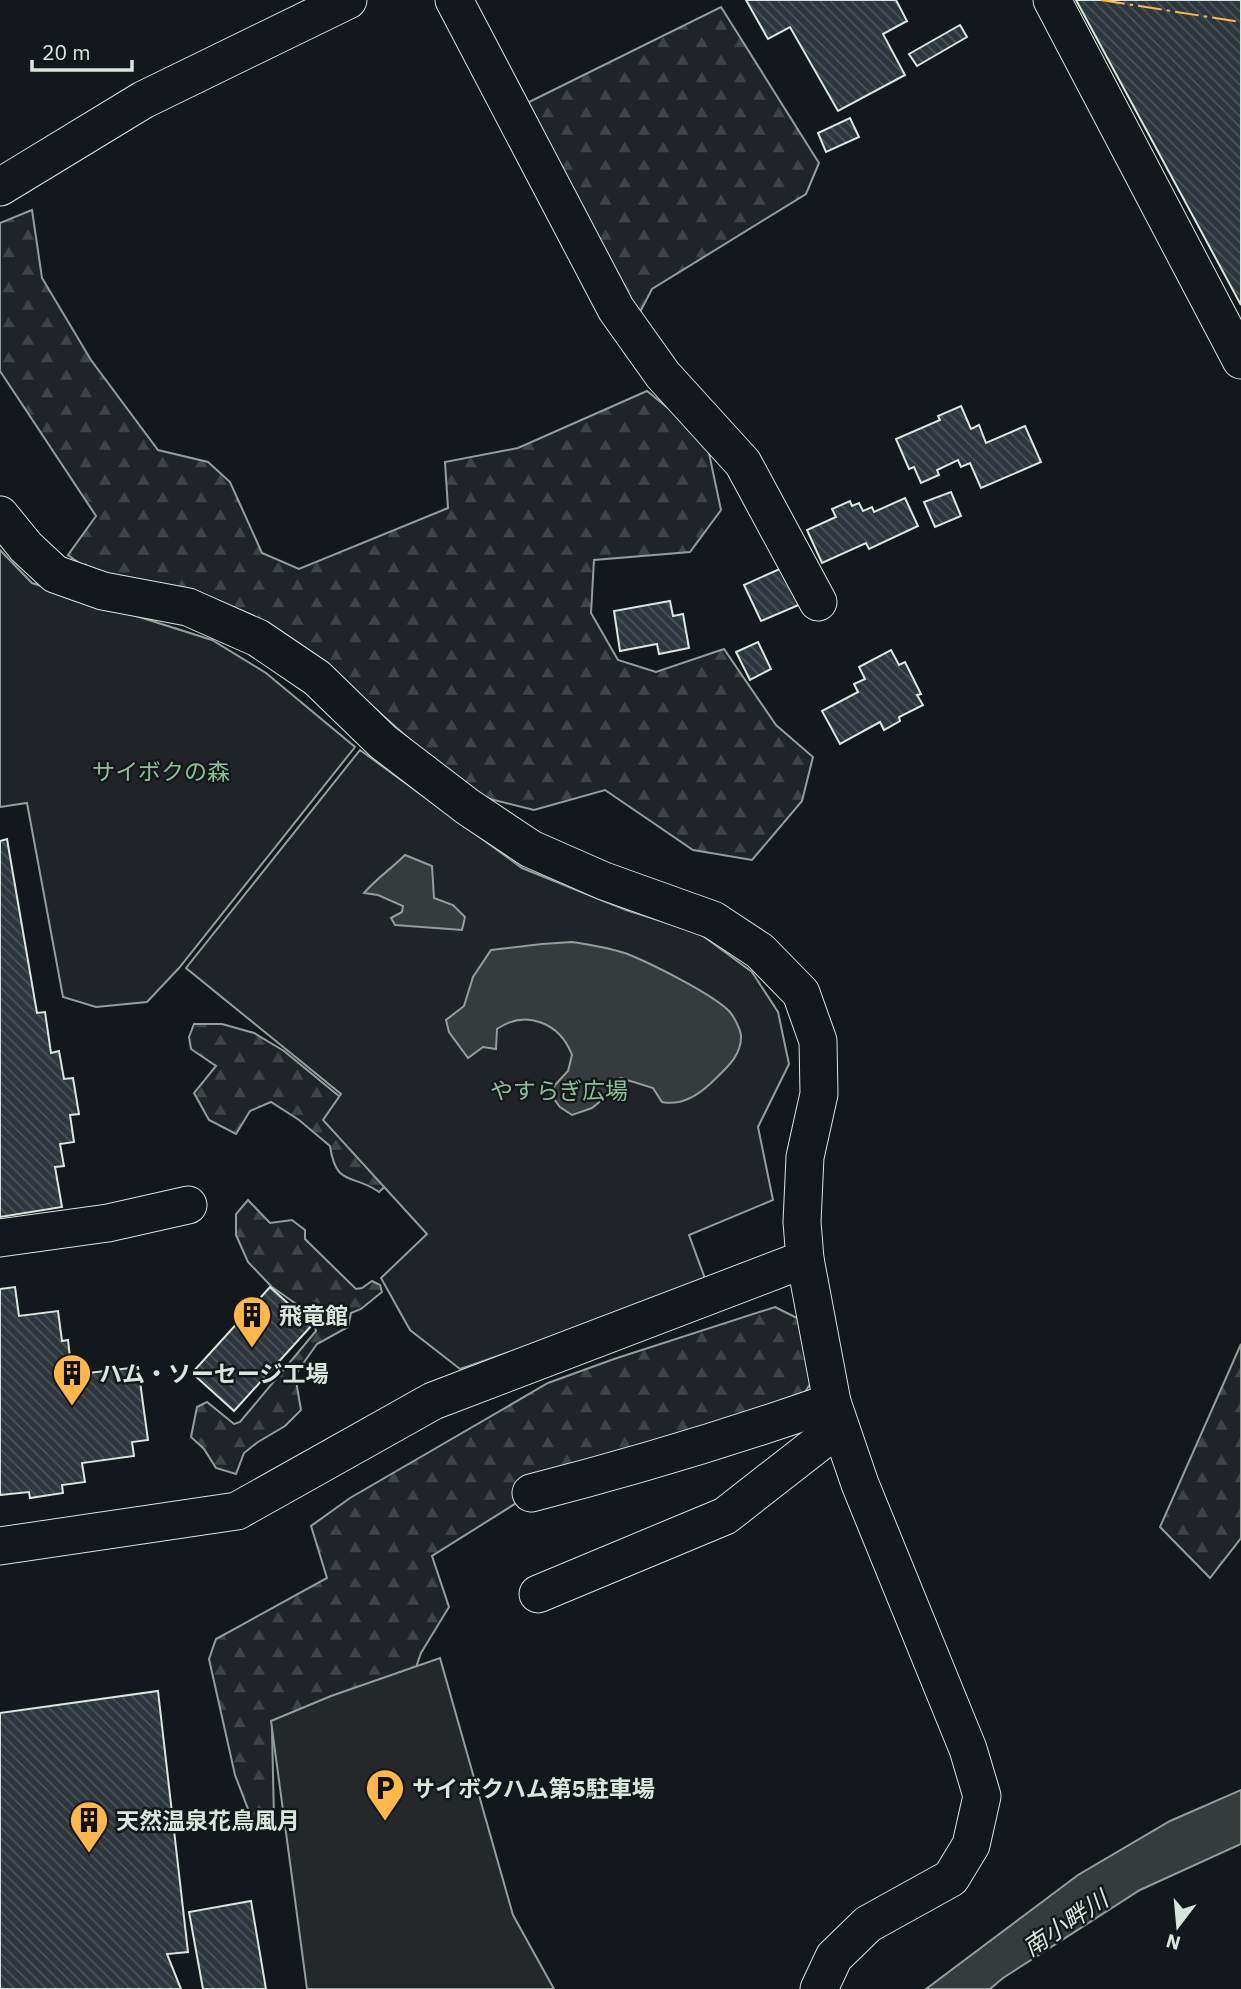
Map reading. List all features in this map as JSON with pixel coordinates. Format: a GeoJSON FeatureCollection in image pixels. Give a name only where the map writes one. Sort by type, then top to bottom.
{"type":"FeatureCollection","features":[{"type":"Feature","properties":{"kind":"street"},"geometry":{"type":"LineString","coordinates":[[0,187],[143,100],[348,0]]}},
{"type":"Feature","properties":{"kind":"street"},"geometry":{"type":"LineString","coordinates":[[454,0],[616,309],[663,375],[743,463],[818,602]]}},
{"type":"Feature","properties":{"kind":"street"},"geometry":{"type":"LineString","coordinates":[[1052,0],[1241,360]]}},
{"type":"Feature","properties":{"kind":"street"},"geometry":{"type":"LineString","coordinates":[[0,514],[26,547],[55,574],[103,591],[188,607],[258,638],[317,678],[383,742],[468,807],[531,849],[604,881],[713,920],[760,951],[801,993],[818,1041],[819,1094],[805,1157],[802,1223],[805,1259],[836,1415],[860,1484],[968,1749],[982,1796],[971,1845],[951,1878],[868,1924],[834,1956],[819,1989]]}},
{"type":"Feature","properties":{"kind":"street"},"geometry":{"type":"LineString","coordinates":[[0,1238],[108,1223],[188,1205]]}},
{"type":"Feature","properties":{"kind":"street"},"geometry":{"type":"LineString","coordinates":[[0,1546],[237,1511],[433,1401],[805,1259]]}},
{"type":"Feature","properties":{"kind":"street"},"geometry":{"type":"LineString","coordinates":[[531,1493],[728,1439],[836,1415]]}},
{"type":"Feature","properties":{"kind":"street"},"geometry":{"type":"LineString","coordinates":[[538,1594],[725,1516],[836,1415]]}},
{"type":"Feature","properties":{"kind":"green space"},"geometry":{"type":"Polygon","coordinates":[[[721,7],[819,163],[806,194],[652,289],[638,316],[521,106],[721,7]]]}},
{"type":"Feature","properties":{"kind":"green space"},"geometry":{"type":"Polygon","coordinates":[[[32,210],[42,278],[91,360],[158,450],[208,462],[230,482],[262,553],[299,569],[448,508],[445,462],[518,448],[647,391],[706,439],[721,510],[690,552],[594,560],[591,613],[618,660],[656,672],[724,649],[776,725],[813,757],[802,801],[752,860],[693,850],[605,790],[534,810],[486,798],[416,745],[315,655],[92,572],[68,555],[96,516],[0,371],[0,223],[32,210]]]}},
{"type":"Feature","properties":{"kind":"green space","name":"サイボクの森"},"geometry":{"type":"Polygon","coordinates":[[[0,550],[32,583],[212,640],[266,673],[355,747],[179,968],[147,1002],[96,1007],[63,997],[27,803],[0,807],[0,550]]]}},
{"type":"Feature","properties":{"kind":"green space","name":"やすらぎ広場"},"geometry":{"type":"Polygon","coordinates":[[[360,750],[522,868],[626,910],[699,933],[752,972],[778,1012],[789,1064],[758,1127],[773,1200],[689,1235],[707,1284],[460,1369],[410,1330],[381,1278],[427,1234],[323,1120],[341,1094],[186,968],[360,750]]]}},
{"type":"Feature","properties":{"kind":"green space"},"geometry":{"type":"Polygon","coordinates":[[[194,1024],[222,1024],[254,1033],[284,1051],[356,1110],[395,1177],[379,1192],[347,1178],[337,1168],[330,1146],[299,1120],[271,1102],[250,1111],[236,1134],[209,1120],[194,1093],[216,1066],[191,1049],[189,1037],[194,1024]]]}},
{"type":"Feature","properties":{"kind":"green space"},"geometry":{"type":"Polygon","coordinates":[[[248,1200],[270,1223],[292,1220],[305,1230],[305,1239],[356,1289],[372,1281],[380,1285],[382,1292],[361,1309],[351,1313],[348,1327],[317,1344],[295,1375],[301,1410],[285,1426],[244,1453],[236,1474],[216,1468],[204,1449],[191,1437],[197,1407],[207,1402],[234,1424],[240,1422],[316,1331],[312,1315],[272,1287],[248,1262],[236,1235],[236,1214],[248,1200]]]}},
{"type":"Feature","properties":{"kind":"green space"},"geometry":{"type":"Polygon","coordinates":[[[775,1307],[803,1321],[814,1378],[805,1392],[518,1502],[432,1556],[449,1607],[421,1653],[413,1676],[272,1730],[274,1817],[253,1822],[235,1775],[209,1659],[216,1639],[327,1578],[311,1526],[350,1498],[548,1383],[775,1307]]]}},
{"type":"Feature","properties":{"kind":"green space"},"geometry":{"type":"Polygon","coordinates":[[[1241,1344],[1241,1538],[1210,1578],[1160,1527],[1241,1344]]]}},
{"type":"Feature","properties":{"kind":"shaded area","name":"サイボクハム第5駐車場"},"geometry":{"type":"Polygon","coordinates":[[[440,1658],[513,1915],[554,1989],[307,1989],[271,1721],[331,1696],[440,1658]]]}},
{"type":"Feature","properties":{"kind":"water"},"geometry":{"type":"Polygon","coordinates":[[[405,855],[432,866],[434,898],[453,905],[465,917],[462,930],[395,925],[391,918],[402,912],[403,906],[378,895],[364,893],[405,855]]]}},
{"type":"Feature","properties":{"kind":"water"},"geometry":{"type":"Polygon","coordinates":[[[572,942],[630,955],[682,980],[721,1004],[733,1016],[741,1035],[739,1050],[731,1063],[694,1096],[676,1103],[662,1102],[653,1088],[621,1078],[611,1082],[608,1095],[592,1108],[572,1115],[560,1107],[551,1095],[555,1085],[568,1071],[572,1055],[567,1044],[551,1027],[530,1020],[508,1023],[497,1029],[496,1049],[483,1047],[468,1058],[449,1032],[446,1020],[464,1006],[473,977],[491,950],[572,942]]]}},
{"type":"Feature","properties":{"kind":"water","name":"南小畔川"},"geometry":{"type":"Polygon","coordinates":[[[1241,1790],[1241,1844],[1140,1890],[990,1989],[926,1989],[1078,1875],[1170,1821],[1241,1790]]]}},
{"type":"Feature","properties":{"kind":"building"},"geometry":{"type":"Polygon","coordinates":[[[746,0],[896,0],[907,21],[883,34],[905,75],[838,111],[790,27],[768,39],[746,0]]]}},
{"type":"Feature","properties":{"kind":"building"},"geometry":{"type":"Polygon","coordinates":[[[1076,0],[1241,0],[1241,305],[1076,0]]]}},
{"type":"Feature","properties":{"kind":"building"},"geometry":{"type":"Polygon","coordinates":[[[960,25],[967,37],[917,66],[909,54],[960,25]]]}},
{"type":"Feature","properties":{"kind":"building"},"geometry":{"type":"Polygon","coordinates":[[[850,118],[859,137],[826,152],[818,133],[850,118]]]}},
{"type":"Feature","properties":{"kind":"building"},"geometry":{"type":"Polygon","coordinates":[[[961,406],[971,429],[979,425],[986,443],[1025,426],[1041,462],[981,488],[970,463],[961,467],[958,460],[937,470],[939,475],[921,483],[914,467],[909,469],[896,439],[940,420],[938,416],[961,406]]]}},
{"type":"Feature","properties":{"kind":"building"},"geometry":{"type":"Polygon","coordinates":[[[951,492],[961,516],[935,527],[924,502],[951,492]]]}},
{"type":"Feature","properties":{"kind":"building"},"geometry":{"type":"Polygon","coordinates":[[[905,498],[918,526],[869,549],[866,543],[822,563],[807,530],[836,517],[832,509],[850,501],[852,506],[859,503],[863,511],[872,507],[874,512],[905,498]]]}},
{"type":"Feature","properties":{"kind":"building"},"geometry":{"type":"Polygon","coordinates":[[[784,567],[801,604],[761,621],[744,585],[784,567]]]}},
{"type":"Feature","properties":{"kind":"building"},"geometry":{"type":"Polygon","coordinates":[[[670,601],[673,616],[683,614],[689,648],[659,654],[657,644],[620,651],[614,611],[670,601]]]}},
{"type":"Feature","properties":{"kind":"building"},"geometry":{"type":"Polygon","coordinates":[[[758,642],[771,669],[750,680],[736,652],[758,642]]]}},
{"type":"Feature","properties":{"kind":"building"},"geometry":{"type":"Polygon","coordinates":[[[891,650],[899,665],[905,662],[921,694],[917,695],[923,705],[899,717],[900,721],[884,730],[880,722],[840,744],[822,711],[858,692],[854,684],[865,679],[859,667],[891,650]]]}},
{"type":"Feature","properties":{"kind":"building"},"geometry":{"type":"Polygon","coordinates":[[[7,839],[37,1013],[45,1012],[51,1053],[59,1051],[64,1079],[73,1078],[79,1114],[70,1115],[74,1142],[60,1144],[64,1166],[55,1167],[62,1207],[0,1217],[0,841],[7,839]]]}},
{"type":"Feature","properties":{"kind":"building","name":"ハム・ソーセージ工場"},"geometry":{"type":"Polygon","coordinates":[[[15,1287],[19,1316],[58,1311],[62,1341],[68,1340],[72,1375],[138,1367],[148,1440],[132,1442],[134,1456],[82,1463],[85,1482],[62,1485],[63,1493],[30,1498],[29,1492],[0,1495],[0,1289],[15,1287]]]}},
{"type":"Feature","properties":{"kind":"building","name":"飛竜館"},"geometry":{"type":"Polygon","coordinates":[[[270,1287],[312,1325],[234,1411],[192,1373],[270,1287]]]}},
{"type":"Feature","properties":{"kind":"building","name":"天然温泉花鳥風月"},"geometry":{"type":"Polygon","coordinates":[[[158,1691],[188,1952],[167,1954],[181,1989],[0,1989],[0,1713],[158,1691]]]}},
{"type":"Feature","properties":{"kind":"building"},"geometry":{"type":"Polygon","coordinates":[[[251,1901],[266,1989],[203,1989],[189,1912],[251,1901]]]}},
{"type":"Feature","properties":{"kind":"power"},"geometry":{"type":"LineString","coordinates":[[1101,0],[1241,22]]}},
{"type":"Feature","properties":{"kind":"place","name":"飛竜館"},"geometry":{"type":"Point","coordinates":[252,1349]}},
{"type":"Feature","properties":{"kind":"place","name":"ハム・ソーセージ工場"},"geometry":{"type":"Point","coordinates":[72,1407]}},
{"type":"Feature","properties":{"kind":"place","name":"サイボクハム第5駐車場"},"geometry":{"type":"Point","coordinates":[385,1822]}},
{"type":"Feature","properties":{"kind":"place","name":"天然温泉花鳥風月"},"geometry":{"type":"Point","coordinates":[89,1854]}}]}
